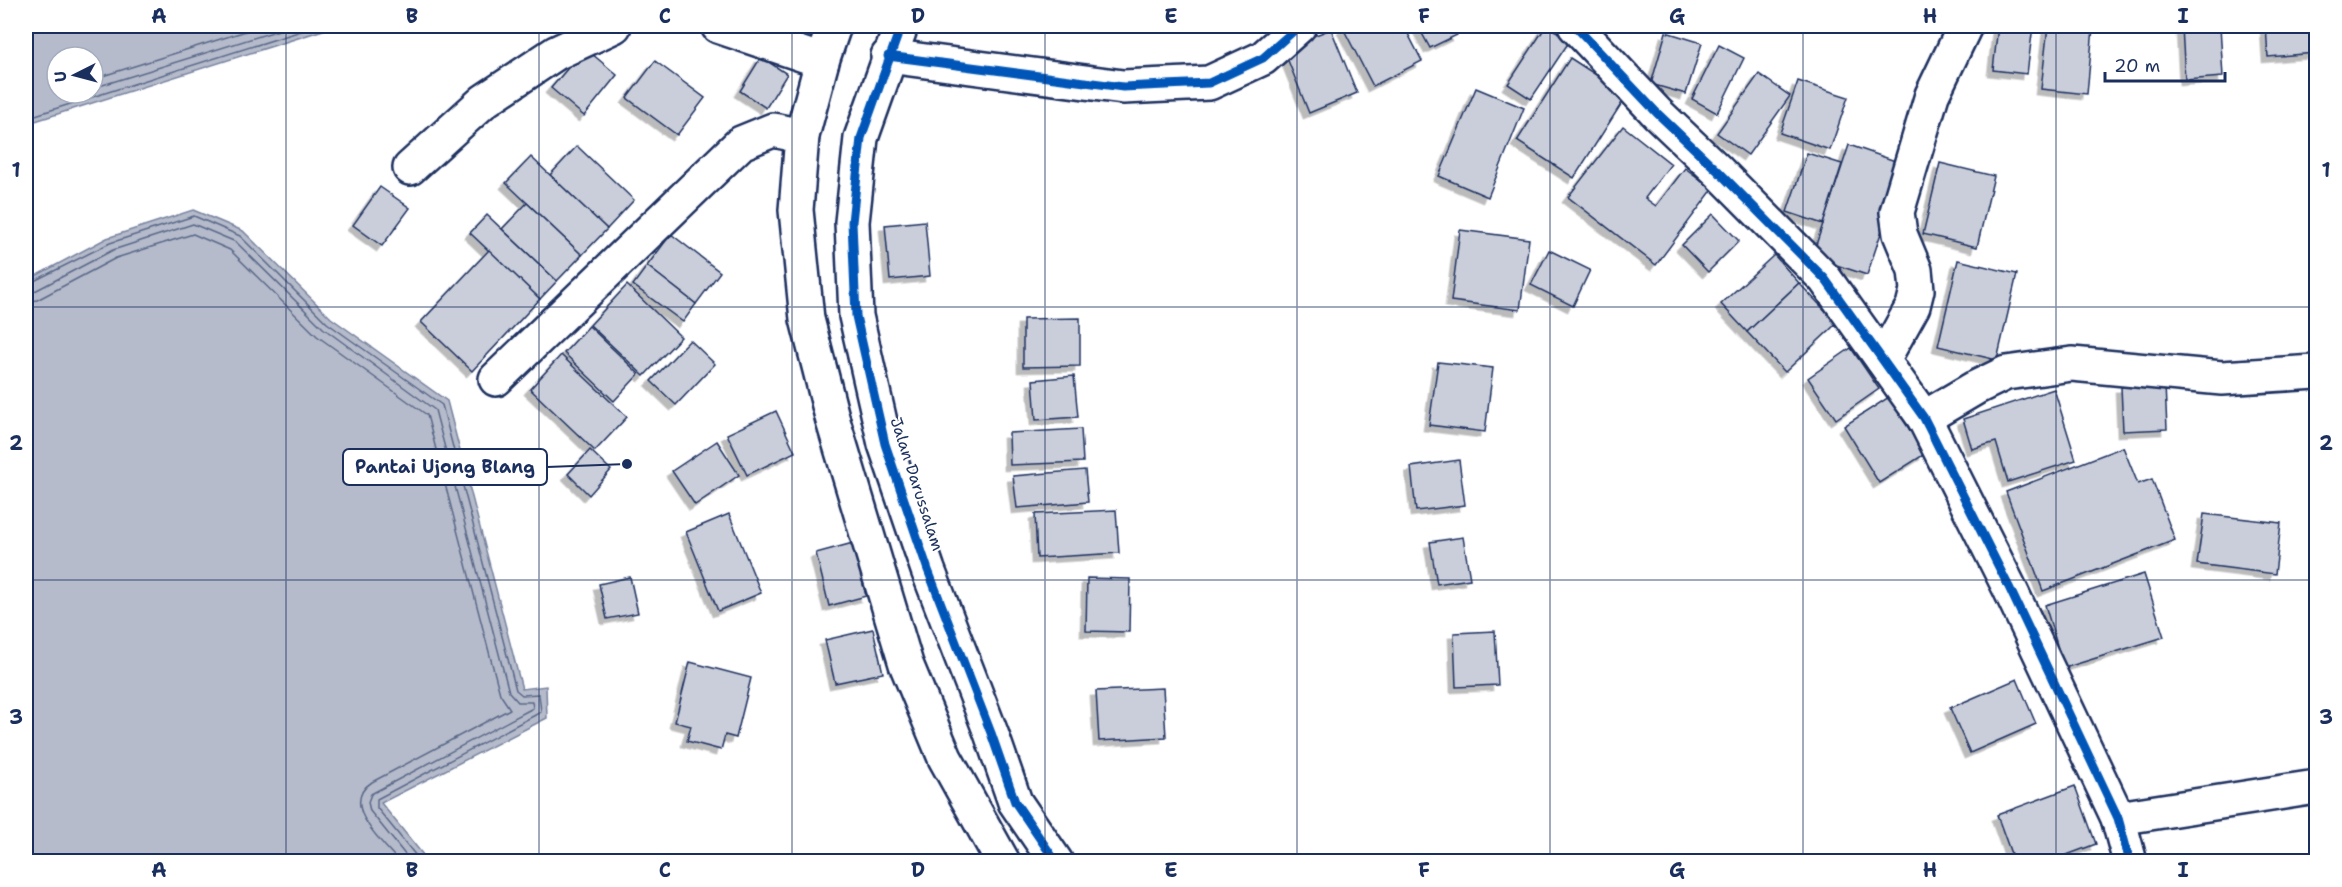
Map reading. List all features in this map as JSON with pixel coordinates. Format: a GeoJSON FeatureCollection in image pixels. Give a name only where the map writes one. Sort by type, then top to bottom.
{"type":"FeatureCollection","features":[{"type":"Feature","properties":{"kind":"street"},"geometry":{"type":"LineString","coordinates":[[410,168],[484,101],[556,53],[614,26]]}},
{"type":"Feature","properties":{"kind":"street"},"geometry":{"type":"LineString","coordinates":[[718,26],[822,61]]}},
{"type":"Feature","properties":{"kind":"street"},"geometry":{"type":"LineString","coordinates":[[834,26],[802,136],[796,210],[806,308],[833,421],[906,664],[945,758],[1003,861]]}},
{"type":"Feature","properties":{"kind":"street","name":"Jalan Darussalam"},"geometry":{"type":"LineString","coordinates":[[901,26],[888,56],[861,138],[852,222],[856,316],[885,444],[928,570],[991,732],[1015,802],[1056,861]]}},
{"type":"Feature","properties":{"kind":"street"},"geometry":{"type":"LineString","coordinates":[[888,56],[1123,87],[1209,83],[1263,58],[1299,26]]}},
{"type":"Feature","properties":{"kind":"street"},"geometry":{"type":"LineString","coordinates":[[1575,26],[1657,114],[1718,171],[1826,279],[1924,417],[2009,587],[2118,818],[2130,861]]}},
{"type":"Feature","properties":{"kind":"street"},"geometry":{"type":"LineString","coordinates":[[1883,360],[1912,306],[1917,290],[1915,270],[1900,234],[1897,212],[1932,95],[1965,26]]}},
{"type":"Feature","properties":{"kind":"street"},"geometry":{"type":"LineString","coordinates":[[496,379],[741,143],[773,130],[802,136]]}},
{"type":"Feature","properties":{"kind":"street"},"geometry":{"type":"LineString","coordinates":[[1924,417],[1975,388],[2006,374],[2072,364],[2222,378],[2316,372]]}},
{"type":"Feature","properties":{"kind":"street"},"geometry":{"type":"LineString","coordinates":[[2118,818],[2316,787]]}},
{"type":"Feature","properties":{"kind":"water"},"geometry":{"type":"Polygon","coordinates":[[[26,26],[336,26],[105,99],[105,45],[45,45],[45,105],[86,105],[26,124],[26,26]]]}},
{"type":"Feature","properties":{"kind":"water"},"geometry":{"type":"Polygon","coordinates":[[[193,210],[243,231],[331,318],[447,401],[522,689],[546,686],[547,718],[381,803],[428,861],[26,861],[26,281],[107,238],[193,210]]]}},
{"type":"Feature","properties":{"kind":"building"},"geometry":{"type":"Polygon","coordinates":[[[1348,26],[1404,26],[1422,61],[1373,86],[1343,28],[1348,26]]]}},
{"type":"Feature","properties":{"kind":"building"},"geometry":{"type":"Polygon","coordinates":[[[1418,26],[1452,26],[1457,35],[1430,48],[1418,26]]]}},
{"type":"Feature","properties":{"kind":"building"},"geometry":{"type":"Polygon","coordinates":[[[1546,26],[1571,39],[1531,99],[1508,84],[1546,26]]]}},
{"type":"Feature","properties":{"kind":"building"},"geometry":{"type":"Polygon","coordinates":[[[1998,26],[2033,26],[2027,74],[1993,70],[1998,26]]]}},
{"type":"Feature","properties":{"kind":"building"},"geometry":{"type":"Polygon","coordinates":[[[2048,26],[2093,28],[2087,94],[2041,89],[2048,26]]]}},
{"type":"Feature","properties":{"kind":"building"},"geometry":{"type":"Polygon","coordinates":[[[2220,26],[2223,77],[2185,80],[2182,27],[2220,26]]]}},
{"type":"Feature","properties":{"kind":"building"},"geometry":{"type":"Polygon","coordinates":[[[2266,26],[2316,26],[2316,53],[2268,57],[2266,26]]]}},
{"type":"Feature","properties":{"kind":"building"},"geometry":{"type":"Polygon","coordinates":[[[1331,29],[1357,93],[1309,113],[1283,48],[1331,29]]]}},
{"type":"Feature","properties":{"kind":"building"},"geometry":{"type":"Polygon","coordinates":[[[1666,32],[1702,43],[1686,94],[1651,84],[1666,32]]]}},
{"type":"Feature","properties":{"kind":"building"},"geometry":{"type":"Polygon","coordinates":[[[1719,45],[1744,58],[1717,113],[1692,99],[1719,45]]]}},
{"type":"Feature","properties":{"kind":"building"},"geometry":{"type":"Polygon","coordinates":[[[585,48],[617,75],[584,116],[551,88],[585,48]]]}},
{"type":"Feature","properties":{"kind":"building"},"geometry":{"type":"Polygon","coordinates":[[[761,57],[787,74],[766,108],[740,91],[761,57]]]}},
{"type":"Feature","properties":{"kind":"building"},"geometry":{"type":"Polygon","coordinates":[[[1570,58],[1627,95],[1574,178],[1517,141],[1570,58]]]}},
{"type":"Feature","properties":{"kind":"building"},"geometry":{"type":"Polygon","coordinates":[[[655,61],[705,98],[677,135],[627,98],[655,61]]]}},
{"type":"Feature","properties":{"kind":"building"},"geometry":{"type":"Polygon","coordinates":[[[1759,74],[1790,96],[1748,155],[1717,133],[1759,74]]]}},
{"type":"Feature","properties":{"kind":"building"},"geometry":{"type":"Polygon","coordinates":[[[1798,81],[1848,97],[1830,150],[1780,133],[1798,81]]]}},
{"type":"Feature","properties":{"kind":"building"},"geometry":{"type":"Polygon","coordinates":[[[1476,88],[1524,108],[1488,197],[1439,176],[1476,88]]]}},
{"type":"Feature","properties":{"kind":"building"},"geometry":{"type":"Polygon","coordinates":[[[1623,126],[1671,164],[1645,198],[1656,206],[1685,168],[1713,189],[1656,265],[1568,197],[1623,126]]]}},
{"type":"Feature","properties":{"kind":"building"},"geometry":{"type":"Polygon","coordinates":[[[1849,145],[1904,164],[1867,275],[1812,257],[1849,145]]]}},
{"type":"Feature","properties":{"kind":"building"},"geometry":{"type":"Polygon","coordinates":[[[577,146],[634,200],[607,229],[550,175],[577,146]]]}},
{"type":"Feature","properties":{"kind":"building"},"geometry":{"type":"Polygon","coordinates":[[[1807,153],[1842,164],[1823,224],[1787,212],[1807,153]]]}},
{"type":"Feature","properties":{"kind":"building"},"geometry":{"type":"Polygon","coordinates":[[[531,157],[607,229],[582,255],[506,183],[531,157]]]}},
{"type":"Feature","properties":{"kind":"building"},"geometry":{"type":"Polygon","coordinates":[[[1940,163],[1994,176],[1977,247],[1923,234],[1940,163]]]}},
{"type":"Feature","properties":{"kind":"building"},"geometry":{"type":"Polygon","coordinates":[[[380,187],[410,208],[382,246],[353,225],[380,187]]]}},
{"type":"Feature","properties":{"kind":"building"},"geometry":{"type":"Polygon","coordinates":[[[527,203],[582,255],[557,281],[502,229],[527,203]]]}},
{"type":"Feature","properties":{"kind":"building"},"geometry":{"type":"Polygon","coordinates":[[[1713,214],[1739,241],[1708,272],[1682,245],[1713,214]]]}},
{"type":"Feature","properties":{"kind":"building"},"geometry":{"type":"Polygon","coordinates":[[[487,215],[557,281],[540,299],[470,233],[487,215]]]}},
{"type":"Feature","properties":{"kind":"building"},"geometry":{"type":"Polygon","coordinates":[[[925,221],[930,276],[890,280],[885,225],[925,221]]]}},
{"type":"Feature","properties":{"kind":"building"},"geometry":{"type":"Polygon","coordinates":[[[1460,230],[1529,239],[1520,310],[1451,301],[1460,230]]]}},
{"type":"Feature","properties":{"kind":"building"},"geometry":{"type":"Polygon","coordinates":[[[671,234],[720,272],[696,304],[647,266],[671,234]]]}},
{"type":"Feature","properties":{"kind":"building"},"geometry":{"type":"Polygon","coordinates":[[[489,250],[540,299],[472,371],[421,322],[489,250]]]}},
{"type":"Feature","properties":{"kind":"building"},"geometry":{"type":"Polygon","coordinates":[[[1549,250],[1590,270],[1573,306],[1531,285],[1549,250]]]}},
{"type":"Feature","properties":{"kind":"building"},"geometry":{"type":"Polygon","coordinates":[[[1774,255],[1799,283],[1747,332],[1721,304],[1774,255]]]}},
{"type":"Feature","properties":{"kind":"building"},"geometry":{"type":"Polygon","coordinates":[[[1958,260],[2017,274],[1997,360],[1938,346],[1958,260]]]}},
{"type":"Feature","properties":{"kind":"building"},"geometry":{"type":"Polygon","coordinates":[[[647,266],[696,304],[683,322],[633,285],[647,266]]]}},
{"type":"Feature","properties":{"kind":"building"},"geometry":{"type":"Polygon","coordinates":[[[1799,283],[1837,323],[1785,372],[1747,332],[1799,283]]]}},
{"type":"Feature","properties":{"kind":"building"},"geometry":{"type":"Polygon","coordinates":[[[627,285],[681,337],[644,376],[590,325],[627,285]]]}},
{"type":"Feature","properties":{"kind":"building"},"geometry":{"type":"Polygon","coordinates":[[[1080,318],[1080,366],[1023,367],[1023,319],[1080,318]]]}},
{"type":"Feature","properties":{"kind":"building"},"geometry":{"type":"Polygon","coordinates":[[[589,326],[639,374],[614,401],[564,353],[589,326]]]}},
{"type":"Feature","properties":{"kind":"building"},"geometry":{"type":"Polygon","coordinates":[[[690,340],[715,364],[676,405],[651,381],[690,340]]]}},
{"type":"Feature","properties":{"kind":"building"},"geometry":{"type":"Polygon","coordinates":[[[1851,348],[1879,389],[1836,419],[1808,378],[1851,348]]]}},
{"type":"Feature","properties":{"kind":"building"},"geometry":{"type":"Polygon","coordinates":[[[561,355],[627,417],[595,451],[530,389],[561,355]]]}},
{"type":"Feature","properties":{"kind":"building"},"geometry":{"type":"Polygon","coordinates":[[[1438,362],[1493,368],[1485,432],[1429,425],[1438,362]]]}},
{"type":"Feature","properties":{"kind":"building"},"geometry":{"type":"Polygon","coordinates":[[[1074,376],[1078,417],[1036,420],[1033,380],[1074,376]]]}},
{"type":"Feature","properties":{"kind":"building"},"geometry":{"type":"Polygon","coordinates":[[[2165,385],[2167,429],[2123,431],[2121,387],[2165,385]]]}},
{"type":"Feature","properties":{"kind":"building"},"geometry":{"type":"Polygon","coordinates":[[[2054,389],[2076,460],[2008,482],[1996,442],[1972,449],[1963,419],[2054,389]]]}},
{"type":"Feature","properties":{"kind":"building"},"geometry":{"type":"Polygon","coordinates":[[[1889,397],[1925,454],[1879,483],[1844,426],[1889,397]]]}},
{"type":"Feature","properties":{"kind":"building"},"geometry":{"type":"Polygon","coordinates":[[[776,411],[795,452],[747,475],[727,434],[776,411]]]}},
{"type":"Feature","properties":{"kind":"building"},"geometry":{"type":"Polygon","coordinates":[[[1081,429],[1083,462],[1010,465],[1009,433],[1081,429]]]}},
{"type":"Feature","properties":{"kind":"building"},"geometry":{"type":"Polygon","coordinates":[[[717,441],[739,475],[695,505],[672,471],[717,441]]]}},
{"type":"Feature","properties":{"kind":"building"},"geometry":{"type":"Polygon","coordinates":[[[2123,447],[2138,484],[2152,479],[2175,540],[2043,591],[2006,492],[2123,447]]]}},
{"type":"Feature","properties":{"kind":"building"},"geometry":{"type":"Polygon","coordinates":[[[590,450],[611,470],[589,495],[568,474],[590,450]]]}},
{"type":"Feature","properties":{"kind":"building"},"geometry":{"type":"Polygon","coordinates":[[[1459,460],[1465,505],[1416,511],[1411,467],[1459,460]]]}},
{"type":"Feature","properties":{"kind":"building"},"geometry":{"type":"Polygon","coordinates":[[[1085,470],[1088,502],[1017,508],[1013,476],[1085,470]]]}},
{"type":"Feature","properties":{"kind":"building"},"geometry":{"type":"Polygon","coordinates":[[[1116,510],[1119,553],[1037,558],[1035,514],[1116,510]]]}},
{"type":"Feature","properties":{"kind":"building"},"geometry":{"type":"Polygon","coordinates":[[[729,514],[761,593],[718,611],[686,532],[729,514]]]}},
{"type":"Feature","properties":{"kind":"building"},"geometry":{"type":"Polygon","coordinates":[[[2204,514],[2281,523],[2275,574],[2197,564],[2204,514]]]}},
{"type":"Feature","properties":{"kind":"building"},"geometry":{"type":"Polygon","coordinates":[[[1463,537],[1470,579],[1437,584],[1430,542],[1463,537]]]}},
{"type":"Feature","properties":{"kind":"building"},"geometry":{"type":"Polygon","coordinates":[[[853,543],[866,596],[829,606],[816,553],[853,543]]]}},
{"type":"Feature","properties":{"kind":"building"},"geometry":{"type":"Polygon","coordinates":[[[2144,574],[2164,637],[2064,668],[2045,605],[2144,574]]]}},
{"type":"Feature","properties":{"kind":"building"},"geometry":{"type":"Polygon","coordinates":[[[630,577],[638,613],[607,619],[599,584],[630,577]]]}},
{"type":"Feature","properties":{"kind":"building"},"geometry":{"type":"Polygon","coordinates":[[[1087,578],[1130,579],[1129,632],[1086,631],[1087,578]]]}},
{"type":"Feature","properties":{"kind":"building"},"geometry":{"type":"Polygon","coordinates":[[[873,629],[883,673],[835,683],[825,640],[873,629]]]}},
{"type":"Feature","properties":{"kind":"building"},"geometry":{"type":"Polygon","coordinates":[[[1495,631],[1498,685],[1456,687],[1454,633],[1495,631]]]}},
{"type":"Feature","properties":{"kind":"building"},"geometry":{"type":"Polygon","coordinates":[[[690,662],[751,678],[736,738],[725,735],[721,750],[687,741],[691,726],[675,722],[690,662]]]}},
{"type":"Feature","properties":{"kind":"building"},"geometry":{"type":"Polygon","coordinates":[[[2017,679],[2036,724],[1970,753],[1950,708],[2017,679]]]}},
{"type":"Feature","properties":{"kind":"building"},"geometry":{"type":"Polygon","coordinates":[[[1163,688],[1166,737],[1099,741],[1096,691],[1163,688]]]}},
{"type":"Feature","properties":{"kind":"building"},"geometry":{"type":"Polygon","coordinates":[[[2075,786],[2096,844],[2048,862],[2014,862],[1997,815],[2075,786]]]}},
{"type":"Feature","properties":{"kind":"cycle path"},"geometry":{"type":"LineString","coordinates":[[901,26],[861,138],[852,222],[856,316],[885,444],[928,570],[1015,802],[1056,862]]}},
{"type":"Feature","properties":{"kind":"cycle path"},"geometry":{"type":"LineString","coordinates":[[888,56],[1123,87],[1209,83],[1263,58],[1299,26]]}},
{"type":"Feature","properties":{"kind":"cycle path"},"geometry":{"type":"LineString","coordinates":[[1575,26],[1657,113],[1825,279],[1924,418],[2009,587],[2118,818],[2130,862]]}},
{"type":"Feature","properties":{"kind":"place","name":"Pantai Ujong Blang"},"geometry":{"type":"Point","coordinates":[627,464]}}]}
